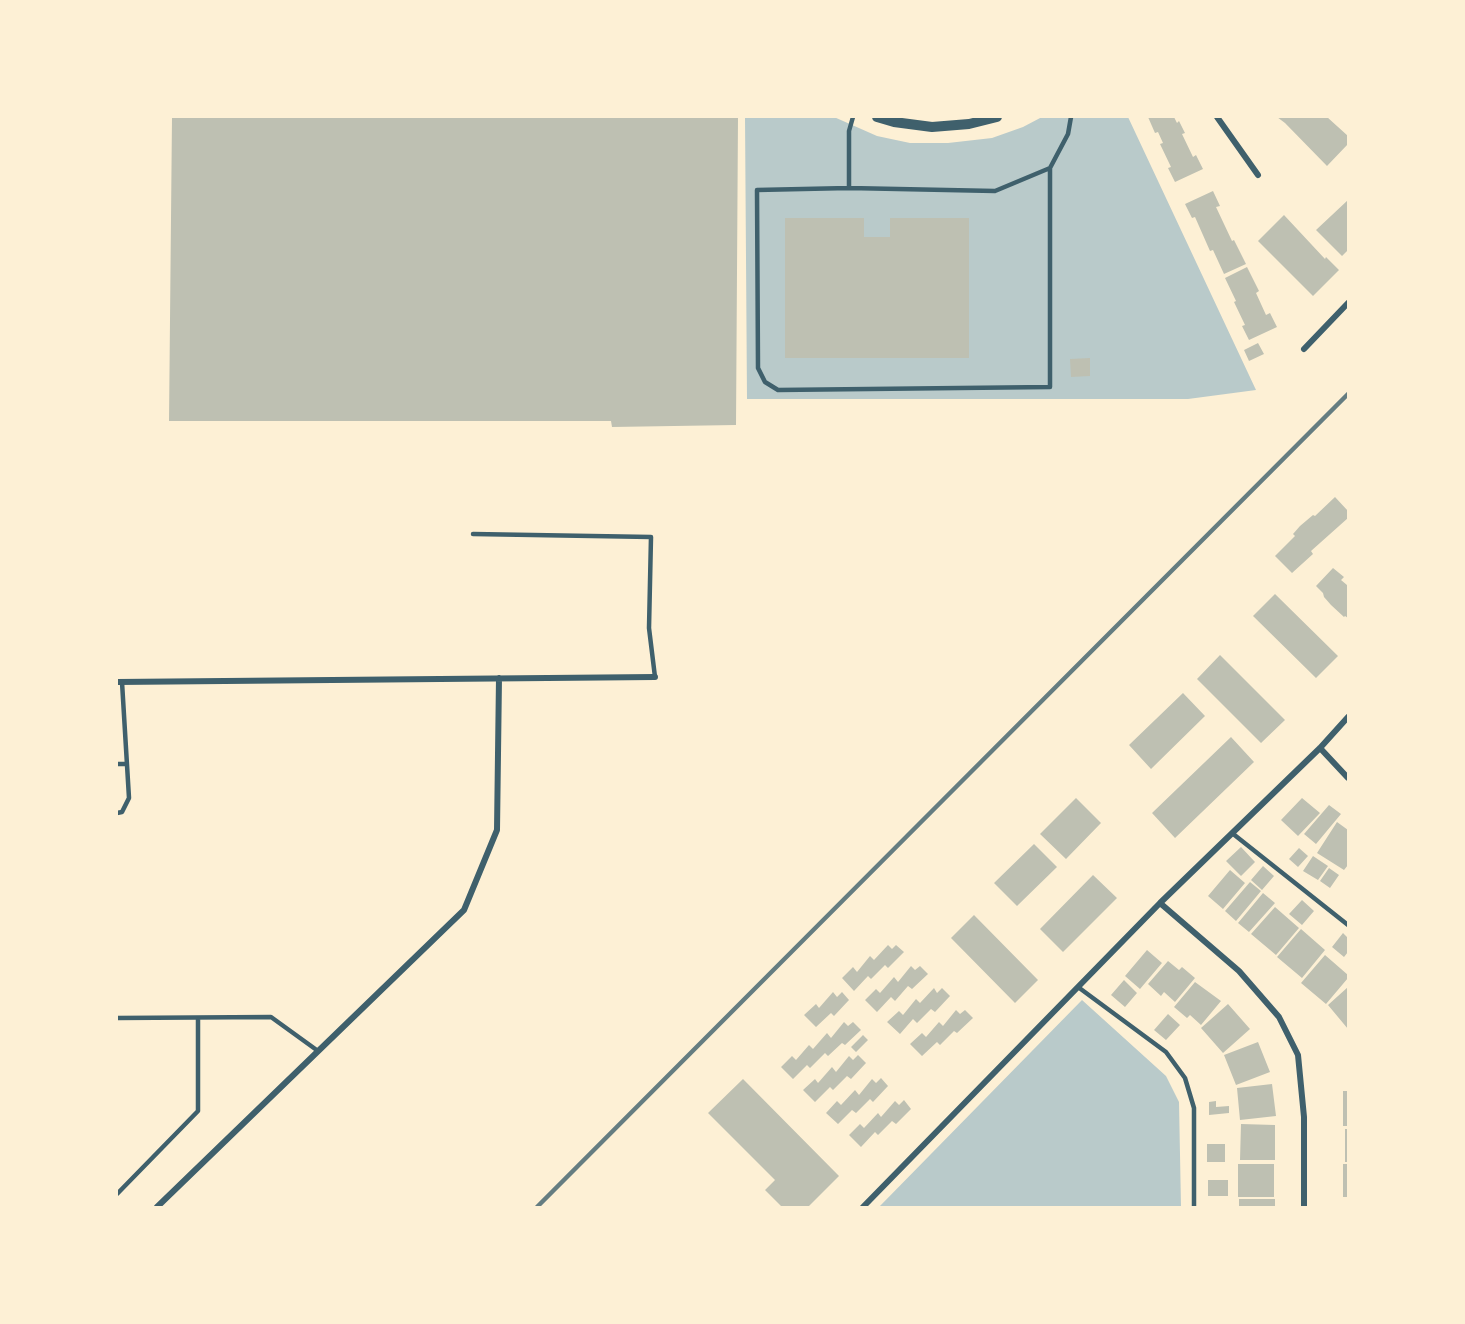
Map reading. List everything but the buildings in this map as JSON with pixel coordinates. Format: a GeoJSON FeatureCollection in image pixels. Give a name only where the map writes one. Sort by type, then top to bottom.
{"type":"FeatureCollection","features":[{"type":"Feature","properties":{"kind":"street"},"geometry":{"type":"LineString","coordinates":[[877,117],[894,122],[932,127],[969,124],[997,117]]}},
{"type":"Feature","properties":{"kind":"street"},"geometry":{"type":"LineString","coordinates":[[1217,117],[1258,175]]}},
{"type":"Feature","properties":{"kind":"street"},"geometry":{"type":"LineString","coordinates":[[1304,349],[1348,303]]}},
{"type":"Feature","properties":{"kind":"street"},"geometry":{"type":"LineString","coordinates":[[120,682],[655,677]]}},
{"type":"Feature","properties":{"kind":"street"},"geometry":{"type":"LineString","coordinates":[[157,1207],[464,910],[497,830],[499,678]]}},
{"type":"Feature","properties":{"kind":"street"},"geometry":{"type":"LineString","coordinates":[[863,1207],[1160,903],[1320,748],[1348,717]]}},
{"type":"Feature","properties":{"kind":"street"},"geometry":{"type":"LineString","coordinates":[[1320,748],[1348,778]]}},
{"type":"Feature","properties":{"kind":"street"},"geometry":{"type":"LineString","coordinates":[[1160,903],[1239,971],[1279,1017],[1298,1055],[1304,1117],[1305,1207]]}},
{"type":"Feature","properties":{"kind":"lane"},"geometry":{"type":"LineString","coordinates":[[849,188],[849,131],[853,117]]}},
{"type":"Feature","properties":{"kind":"lane"},"geometry":{"type":"LineString","coordinates":[[1050,168],[995,191],[849,188],[758,190],[758,368],[765,382],[778,390],[1050,387],[1050,168],[1068,134],[1071,117]]}},
{"type":"Feature","properties":{"kind":"lane"},"geometry":{"type":"LineString","coordinates":[[473,534],[651,537],[649,628],[655,677]]}},
{"type":"Feature","properties":{"kind":"lane"},"geometry":{"type":"LineString","coordinates":[[117,813],[122,812],[129,798],[126,730],[120,682]]}},
{"type":"Feature","properties":{"kind":"lane"},"geometry":{"type":"LineString","coordinates":[[117,731],[126,730]]}},
{"type":"Feature","properties":{"kind":"lane"},"geometry":{"type":"LineString","coordinates":[[117,764],[127,764]]}},
{"type":"Feature","properties":{"kind":"lane"},"geometry":{"type":"LineString","coordinates":[[1232,833],[1348,925]]}},
{"type":"Feature","properties":{"kind":"lane"},"geometry":{"type":"LineString","coordinates":[[1078,987],[1166,1052],[1185,1078],[1194,1108],[1194,1207]]}},
{"type":"Feature","properties":{"kind":"lane"},"geometry":{"type":"LineString","coordinates":[[117,1018],[271,1017],[318,1051]]}},
{"type":"Feature","properties":{"kind":"lane"},"geometry":{"type":"LineString","coordinates":[[117,1194],[198,1111],[198,1018]]}},
{"type":"Feature","properties":{"kind":"shaded area"},"geometry":{"type":"Polygon","coordinates":[[[745,117],[834,117],[877,136],[910,143],[948,143],[992,138],[1023,127],[1042,117],[1128,117],[1256,390],[1188,399],[747,399],[745,117]]]}},
{"type":"Feature","properties":{"kind":"shaded area"},"geometry":{"type":"Polygon","coordinates":[[[1082,1000],[1166,1076],[1179,1102],[1181,1207],[879,1207],[1082,1000]]]}},
{"type":"Feature","properties":{"kind":"railway"},"geometry":{"type":"LineString","coordinates":[[537,1207],[1348,394]]}}]}
